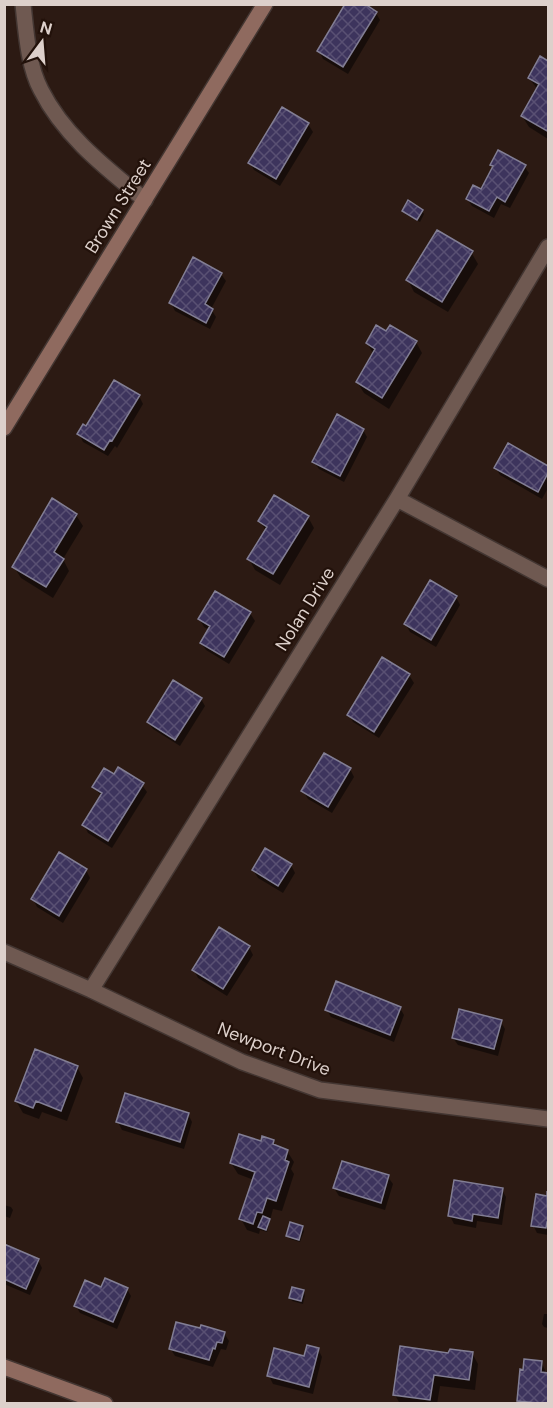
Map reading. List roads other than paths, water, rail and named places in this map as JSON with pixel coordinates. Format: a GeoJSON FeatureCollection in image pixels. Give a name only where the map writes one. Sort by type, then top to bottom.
{"type":"FeatureCollection","features":[{"type":"Feature","properties":{"kind":"street"},"geometry":{"type":"LineString","coordinates":[[23,4],[28,47],[40,89],[60,120],[94,157],[145,200]]}},
{"type":"Feature","properties":{"kind":"street","name":"Brown Street"},"geometry":{"type":"LineString","coordinates":[[4,428],[265,4]]}},
{"type":"Feature","properties":{"kind":"street","name":"Nolan Drive"},"geometry":{"type":"LineString","coordinates":[[91,990],[397,499],[549,247]]}},
{"type":"Feature","properties":{"kind":"street"},"geometry":{"type":"LineString","coordinates":[[397,499],[549,579]]}},
{"type":"Feature","properties":{"kind":"street","name":"Newport Drive"},"geometry":{"type":"LineString","coordinates":[[4,952],[91,990],[242,1062],[320,1090],[549,1119]]}},
{"type":"Feature","properties":{"kind":"street"},"geometry":{"type":"LineString","coordinates":[[4,1367],[105,1404]]}}]}
